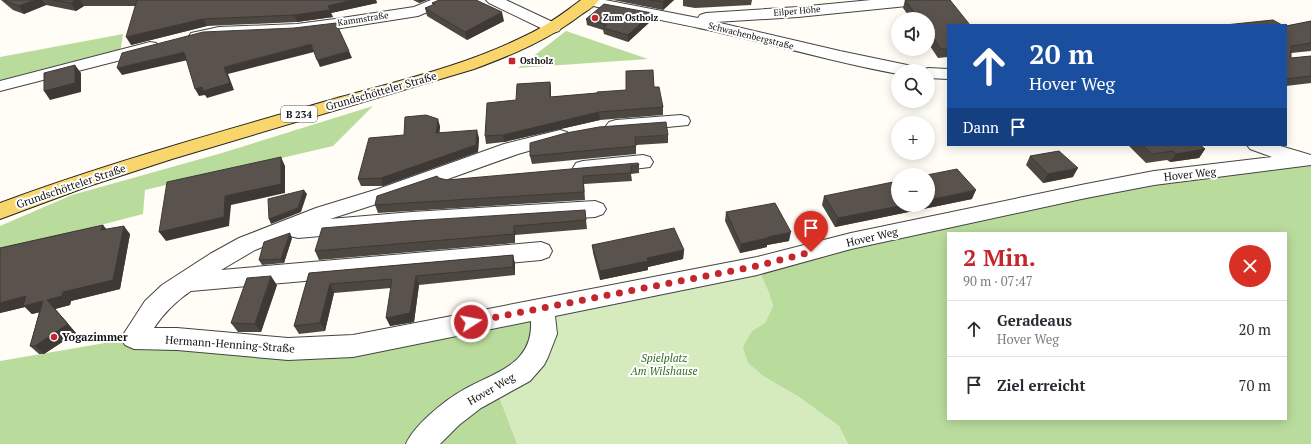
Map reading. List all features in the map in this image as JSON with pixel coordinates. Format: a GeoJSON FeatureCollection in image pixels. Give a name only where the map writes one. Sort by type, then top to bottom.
{"type":"FeatureCollection","features":[{"type":"Feature","properties":{"kind":"main road","name":"Grundschötteler Straße"},"geometry":{"type":"LineString","coordinates":[[0,211],[92,177],[486,59],[521,45],[553,28],[590,1]]}},
{"type":"Feature","properties":{"kind":"street","name":"Kammstraße"},"geometry":{"type":"LineString","coordinates":[[0,86],[120,54],[219,32],[297,29],[407,13],[424,9],[444,0]]}},
{"type":"Feature","properties":{"kind":"street"},"geometry":{"type":"LineString","coordinates":[[494,0],[553,28]]}},
{"type":"Feature","properties":{"kind":"street","name":"Eilper Höhe"},"geometry":{"type":"LineString","coordinates":[[677,20],[798,12],[917,0]]}},
{"type":"Feature","properties":{"kind":"street","name":"Schwachenbergstraße"},"geometry":{"type":"LineString","coordinates":[[590,1],[721,28],[781,43],[891,67]]}},
{"type":"Feature","properties":{"kind":"street"},"geometry":{"type":"LineString","coordinates":[[935,73],[947,74]]}},
{"type":"Feature","properties":{"kind":"street","name":"Hermann-Henning-Straße"},"geometry":{"type":"LineString","coordinates":[[542,308],[353,346],[288,349],[176,339],[134,338],[154,308],[185,282],[218,260],[247,244],[324,212],[416,183],[511,149],[587,130],[681,121]]}},
{"type":"Feature","properties":{"kind":"street"},"geometry":{"type":"LineString","coordinates":[[1260,146],[1307,161]]}},
{"type":"Feature","properties":{"kind":"street","name":"Hover Weg"},"geometry":{"type":"LineString","coordinates":[[420,444],[449,416],[471,399],[521,373],[535,357],[544,334],[542,308],[757,266],[851,241],[1094,189],[1154,178],[1307,161]]}},
{"type":"Feature","properties":{"kind":"street"},"geometry":{"type":"LineString","coordinates":[[567,169],[643,162]]}},
{"type":"Feature","properties":{"kind":"street","name":"Hermann-Henning-Straße"},"geometry":{"type":"LineString","coordinates":[[416,183],[491,176]]}},
{"type":"Feature","properties":{"kind":"street","name":"Hermann-Henning-Straße"},"geometry":{"type":"LineString","coordinates":[[275,232],[412,220],[595,209]]}},
{"type":"Feature","properties":{"kind":"street"},"geometry":{"type":"LineString","coordinates":[[185,282],[541,251]]}},
{"type":"Feature","properties":{"kind":"green space"},"geometry":{"type":"Polygon","coordinates":[[[566,31],[648,59],[518,68],[566,31]]]}},
{"type":"Feature","properties":{"kind":"green space"},"geometry":{"type":"Polygon","coordinates":[[[123,34],[120,54],[0,86],[0,57],[123,34]]]}},
{"type":"Feature","properties":{"kind":"green space"},"geometry":{"type":"Polygon","coordinates":[[[373,106],[333,146],[145,190],[143,214],[0,251],[0,226],[72,195],[222,153],[373,106]]]}},
{"type":"Feature","properties":{"kind":"green space"},"geometry":{"type":"Polygon","coordinates":[[[1311,162],[1311,444],[848,444],[839,426],[799,397],[763,376],[748,363],[743,347],[752,331],[765,323],[773,306],[757,266],[1086,191],[1311,162]]]}},
{"type":"Feature","properties":{"kind":"green space","name":"Spielplatz Am Wilshause"},"geometry":{"type":"Polygon","coordinates":[[[757,266],[773,306],[765,323],[752,331],[748,363],[763,376],[799,397],[839,426],[848,444],[517,444],[495,386],[542,308],[757,266]]]}},
{"type":"Feature","properties":{"kind":"green space"},"geometry":{"type":"Polygon","coordinates":[[[542,308],[544,334],[495,386],[517,444],[0,444],[0,361],[134,338],[288,349],[542,308]]]}},
{"type":"Feature","properties":{"kind":"building"},"geometry":{"type":"Polygon","coordinates":[[[5,0],[35,0],[19,6],[5,0]]]}},
{"type":"Feature","properties":{"kind":"building"},"geometry":{"type":"Polygon","coordinates":[[[53,0],[76,0],[71,3],[53,0]]]}},
{"type":"Feature","properties":{"kind":"building"},"geometry":{"type":"Polygon","coordinates":[[[137,0],[353,0],[328,6],[330,10],[294,15],[203,19],[126,37],[137,0]]]}},
{"type":"Feature","properties":{"kind":"building"},"geometry":{"type":"Polygon","coordinates":[[[439,0],[476,0],[502,12],[465,32],[425,8],[435,4],[432,3],[439,0]]]}},
{"type":"Feature","properties":{"kind":"building"},"geometry":{"type":"Polygon","coordinates":[[[650,0],[666,0],[663,2],[650,0]]]}},
{"type":"Feature","properties":{"kind":"building"},"geometry":{"type":"Polygon","coordinates":[[[905,0],[950,0],[969,24],[947,24],[947,49],[941,49],[935,41],[935,12],[914,12],[905,0]]]}},
{"type":"Feature","properties":{"kind":"building"},"geometry":{"type":"Polygon","coordinates":[[[604,4],[652,13],[628,35],[603,28],[607,25],[586,19],[604,4]]]}},
{"type":"Feature","properties":{"kind":"building"},"geometry":{"type":"Polygon","coordinates":[[[1273,20],[1280,24],[1235,24],[1273,20]]]}},
{"type":"Feature","properties":{"kind":"building"},"geometry":{"type":"Polygon","coordinates":[[[1311,21],[1311,43],[1291,46],[1291,58],[1311,56],[1311,76],[1287,79],[1287,26],[1311,21]]]}},
{"type":"Feature","properties":{"kind":"building"},"geometry":{"type":"Polygon","coordinates":[[[336,23],[349,51],[317,60],[311,44],[224,67],[230,83],[203,91],[202,87],[195,89],[184,52],[117,68],[122,53],[203,32],[294,28],[336,23]]]}},
{"type":"Feature","properties":{"kind":"building"},"geometry":{"type":"Polygon","coordinates":[[[75,65],[75,83],[44,91],[44,73],[75,65]]]}},
{"type":"Feature","properties":{"kind":"building"},"geometry":{"type":"Polygon","coordinates":[[[653,70],[654,87],[659,87],[663,107],[599,112],[503,135],[485,136],[487,103],[516,100],[517,84],[550,82],[550,97],[597,93],[626,90],[626,71],[653,70]]]}},
{"type":"Feature","properties":{"kind":"building"},"geometry":{"type":"Polygon","coordinates":[[[426,115],[438,119],[436,133],[477,130],[476,145],[381,178],[358,179],[369,138],[404,135],[405,117],[426,115]]]}},
{"type":"Feature","properties":{"kind":"building"},"geometry":{"type":"Polygon","coordinates":[[[666,122],[668,135],[635,137],[636,146],[530,156],[530,143],[566,133],[599,127],[666,122]]]}},
{"type":"Feature","properties":{"kind":"building"},"geometry":{"type":"Polygon","coordinates":[[[1143,146],[1201,146],[1205,149],[1176,154],[1173,151],[1152,154],[1143,146]]]}},
{"type":"Feature","properties":{"kind":"building"},"geometry":{"type":"Polygon","coordinates":[[[1059,151],[1078,168],[1048,174],[1030,156],[1059,151]]]}},
{"type":"Feature","properties":{"kind":"building"},"geometry":{"type":"Polygon","coordinates":[[[281,157],[281,184],[225,196],[224,217],[159,232],[167,182],[281,157]]]}},
{"type":"Feature","properties":{"kind":"building"},"geometry":{"type":"Polygon","coordinates":[[[638,163],[639,165],[631,166],[631,173],[583,176],[584,192],[375,205],[377,196],[437,176],[447,180],[638,163]]]}},
{"type":"Feature","properties":{"kind":"building"},"geometry":{"type":"Polygon","coordinates":[[[957,169],[976,190],[935,199],[935,173],[957,169]]]}},
{"type":"Feature","properties":{"kind":"building"},"geometry":{"type":"Polygon","coordinates":[[[891,182],[891,208],[838,218],[824,196],[891,182]]]}},
{"type":"Feature","properties":{"kind":"building"},"geometry":{"type":"Polygon","coordinates":[[[304,190],[298,208],[269,219],[268,199],[304,190]]]}},
{"type":"Feature","properties":{"kind":"building"},"geometry":{"type":"Polygon","coordinates":[[[775,203],[791,232],[741,244],[726,212],[775,203]]]}},
{"type":"Feature","properties":{"kind":"building"},"geometry":{"type":"Polygon","coordinates":[[[585,210],[586,220],[514,226],[514,234],[315,251],[322,228],[585,210]]]}},
{"type":"Feature","properties":{"kind":"building"},"geometry":{"type":"Polygon","coordinates":[[[103,225],[101,230],[124,226],[113,280],[63,292],[62,296],[47,300],[68,324],[35,346],[30,346],[43,301],[23,306],[26,296],[0,303],[0,248],[103,225]]]}},
{"type":"Feature","properties":{"kind":"building"},"geometry":{"type":"Polygon","coordinates":[[[674,228],[684,250],[647,258],[648,261],[600,271],[592,245],[674,228]]]}},
{"type":"Feature","properties":{"kind":"building"},"geometry":{"type":"Polygon","coordinates":[[[290,233],[281,259],[259,260],[264,242],[290,233]]]}},
{"type":"Feature","properties":{"kind":"building"},"geometry":{"type":"Polygon","coordinates":[[[513,255],[513,267],[416,276],[410,313],[386,318],[392,279],[330,284],[320,323],[294,326],[309,273],[513,255]]]}},
{"type":"Feature","properties":{"kind":"building"},"geometry":{"type":"Polygon","coordinates":[[[271,276],[255,324],[231,323],[247,278],[271,276]]]}},
{"type":"Feature","properties":{"kind":"place","name":"Zum Ostholz"},"geometry":{"type":"Point","coordinates":[595,18]}},
{"type":"Feature","properties":{"kind":"place","name":"Ostholz"},"geometry":{"type":"Point","coordinates":[512,61]}},
{"type":"Feature","properties":{"kind":"place","name":"Yogazimmer"},"geometry":{"type":"Point","coordinates":[54,337]}},
{"type":"Feature","properties":{"kind":"route"},"geometry":{"type":"LineString","coordinates":[[471,322],[757,266],[811,252]]}}]}
